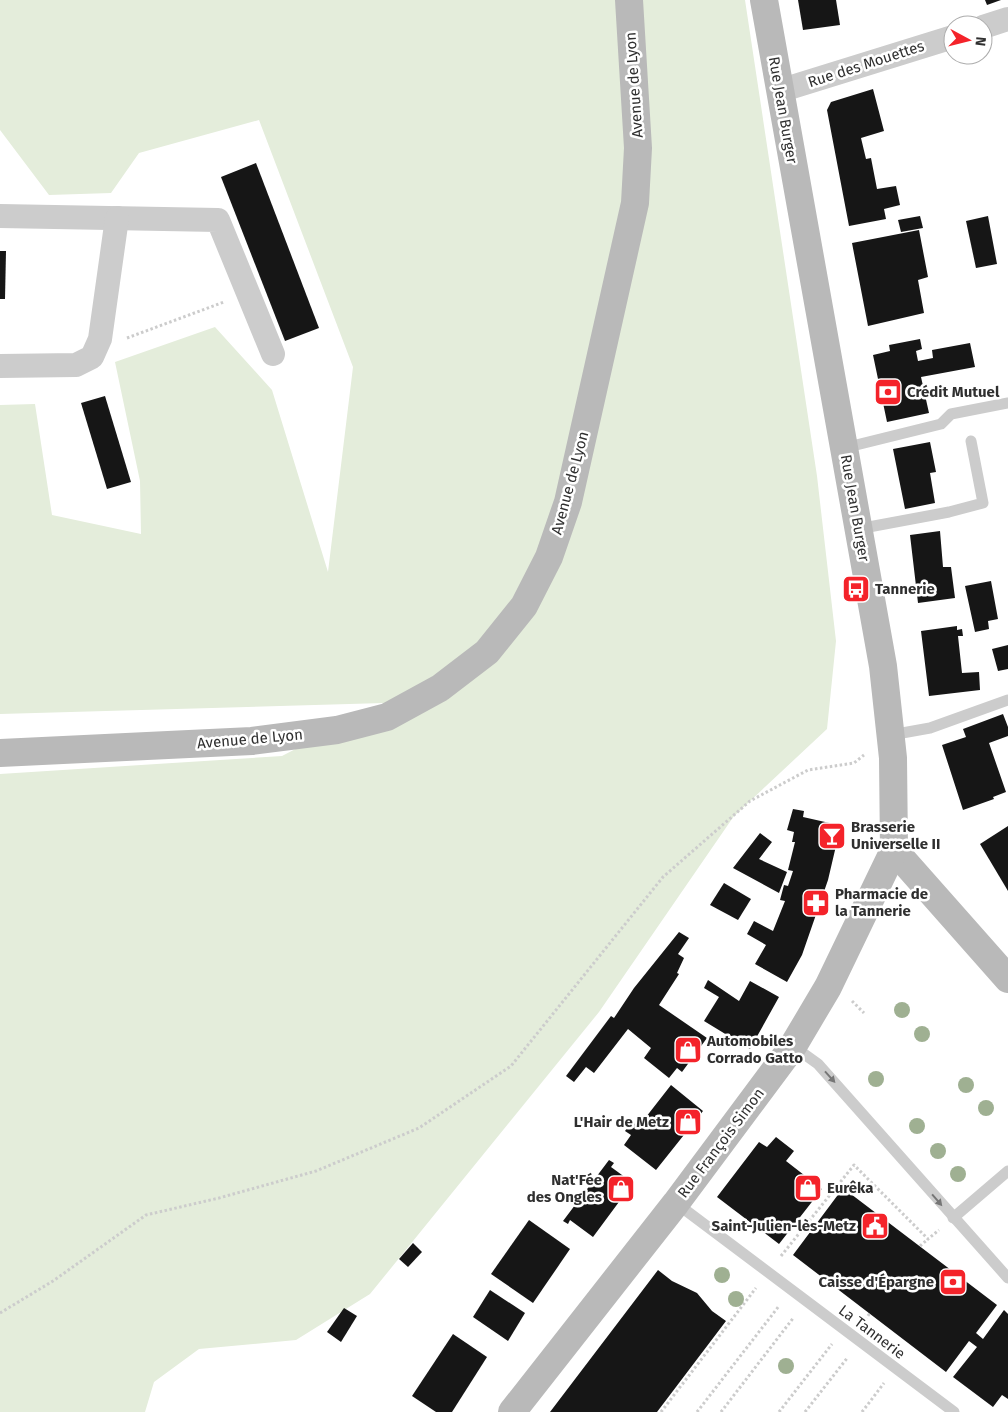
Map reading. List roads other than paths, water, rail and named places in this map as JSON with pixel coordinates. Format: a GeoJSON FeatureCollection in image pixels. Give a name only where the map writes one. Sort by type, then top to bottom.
{"type":"FeatureCollection","features":[{"type":"Feature","properties":{"kind":"main road","name":"Avenue de Lyon"},"geometry":{"type":"LineString","coordinates":[[0,753],[252,741],[336,730],[387,716],[440,688],[487,652],[524,606],[549,557],[568,502],[635,203],[638,148],[629,0]]}},
{"type":"Feature","properties":{"kind":"main road","name":"Rue Jean Burger"},"geometry":{"type":"LineString","coordinates":[[764,0],[883,666],[893,758],[894,850]]}},
{"type":"Feature","properties":{"kind":"main road"},"geometry":{"type":"LineString","coordinates":[[894,850],[1008,978]]}},
{"type":"Feature","properties":{"kind":"main road","name":"Rue François Simon"},"geometry":{"type":"LineString","coordinates":[[512,1412],[676,1203],[793,1046],[828,987],[894,850]]}},
{"type":"Feature","properties":{"kind":"street"},"geometry":{"type":"LineString","coordinates":[[993,24],[1008,19]]}},
{"type":"Feature","properties":{"kind":"street","name":"Rue des Mouettes"},"geometry":{"type":"LineString","coordinates":[[779,91],[943,40]]}},
{"type":"Feature","properties":{"kind":"street"},"geometry":{"type":"LineString","coordinates":[[0,216],[218,220],[273,354]]}},
{"type":"Feature","properties":{"kind":"street"},"geometry":{"type":"LineString","coordinates":[[0,366],[76,365],[92,357],[100,339],[117,218]]}},
{"type":"Feature","properties":{"kind":"lane"},"geometry":{"type":"LineString","coordinates":[[844,448],[941,424],[951,414],[1008,402]]}},
{"type":"Feature","properties":{"kind":"lane"},"geometry":{"type":"LineString","coordinates":[[858,529],[950,512],[983,503],[972,441]]}},
{"type":"Feature","properties":{"kind":"lane"},"geometry":{"type":"LineString","coordinates":[[890,735],[930,728],[1008,700]]}},
{"type":"Feature","properties":{"kind":"lane"},"geometry":{"type":"LineString","coordinates":[[793,1046],[818,1064],[1008,1278]]}},
{"type":"Feature","properties":{"kind":"lane"},"geometry":{"type":"LineString","coordinates":[[953,1218],[1008,1171]]}},
{"type":"Feature","properties":{"kind":"lane","name":"La Tannerie"},"geometry":{"type":"LineString","coordinates":[[676,1203],[954,1412]]}},
{"type":"Feature","properties":{"kind":"place","name":"Crédit Mutuel"},"geometry":{"type":"Point","coordinates":[888,392]}},
{"type":"Feature","properties":{"kind":"place","name":"Tannerie"},"geometry":{"type":"Point","coordinates":[856,589]}},
{"type":"Feature","properties":{"kind":"place","name":"Brasserie Universelle II"},"geometry":{"type":"Point","coordinates":[832,836]}},
{"type":"Feature","properties":{"kind":"place","name":"Pharmacie de la Tannerie"},"geometry":{"type":"Point","coordinates":[816,903]}},
{"type":"Feature","properties":{"kind":"place","name":"Automobiles Corrado Gatto"},"geometry":{"type":"Point","coordinates":[688,1050]}},
{"type":"Feature","properties":{"kind":"place","name":"L'Hair de Metz"},"geometry":{"type":"Point","coordinates":[688,1122]}},
{"type":"Feature","properties":{"kind":"place","name":"Eurêka"},"geometry":{"type":"Point","coordinates":[808,1188]}},
{"type":"Feature","properties":{"kind":"place","name":"Nat'Fée des Ongles"},"geometry":{"type":"Point","coordinates":[621,1189]}},
{"type":"Feature","properties":{"kind":"place","name":"Saint-Julien-lès-Metz"},"geometry":{"type":"Point","coordinates":[875,1226]}},
{"type":"Feature","properties":{"kind":"place","name":"Caisse d'Épargne"},"geometry":{"type":"Point","coordinates":[953,1282]}}]}
